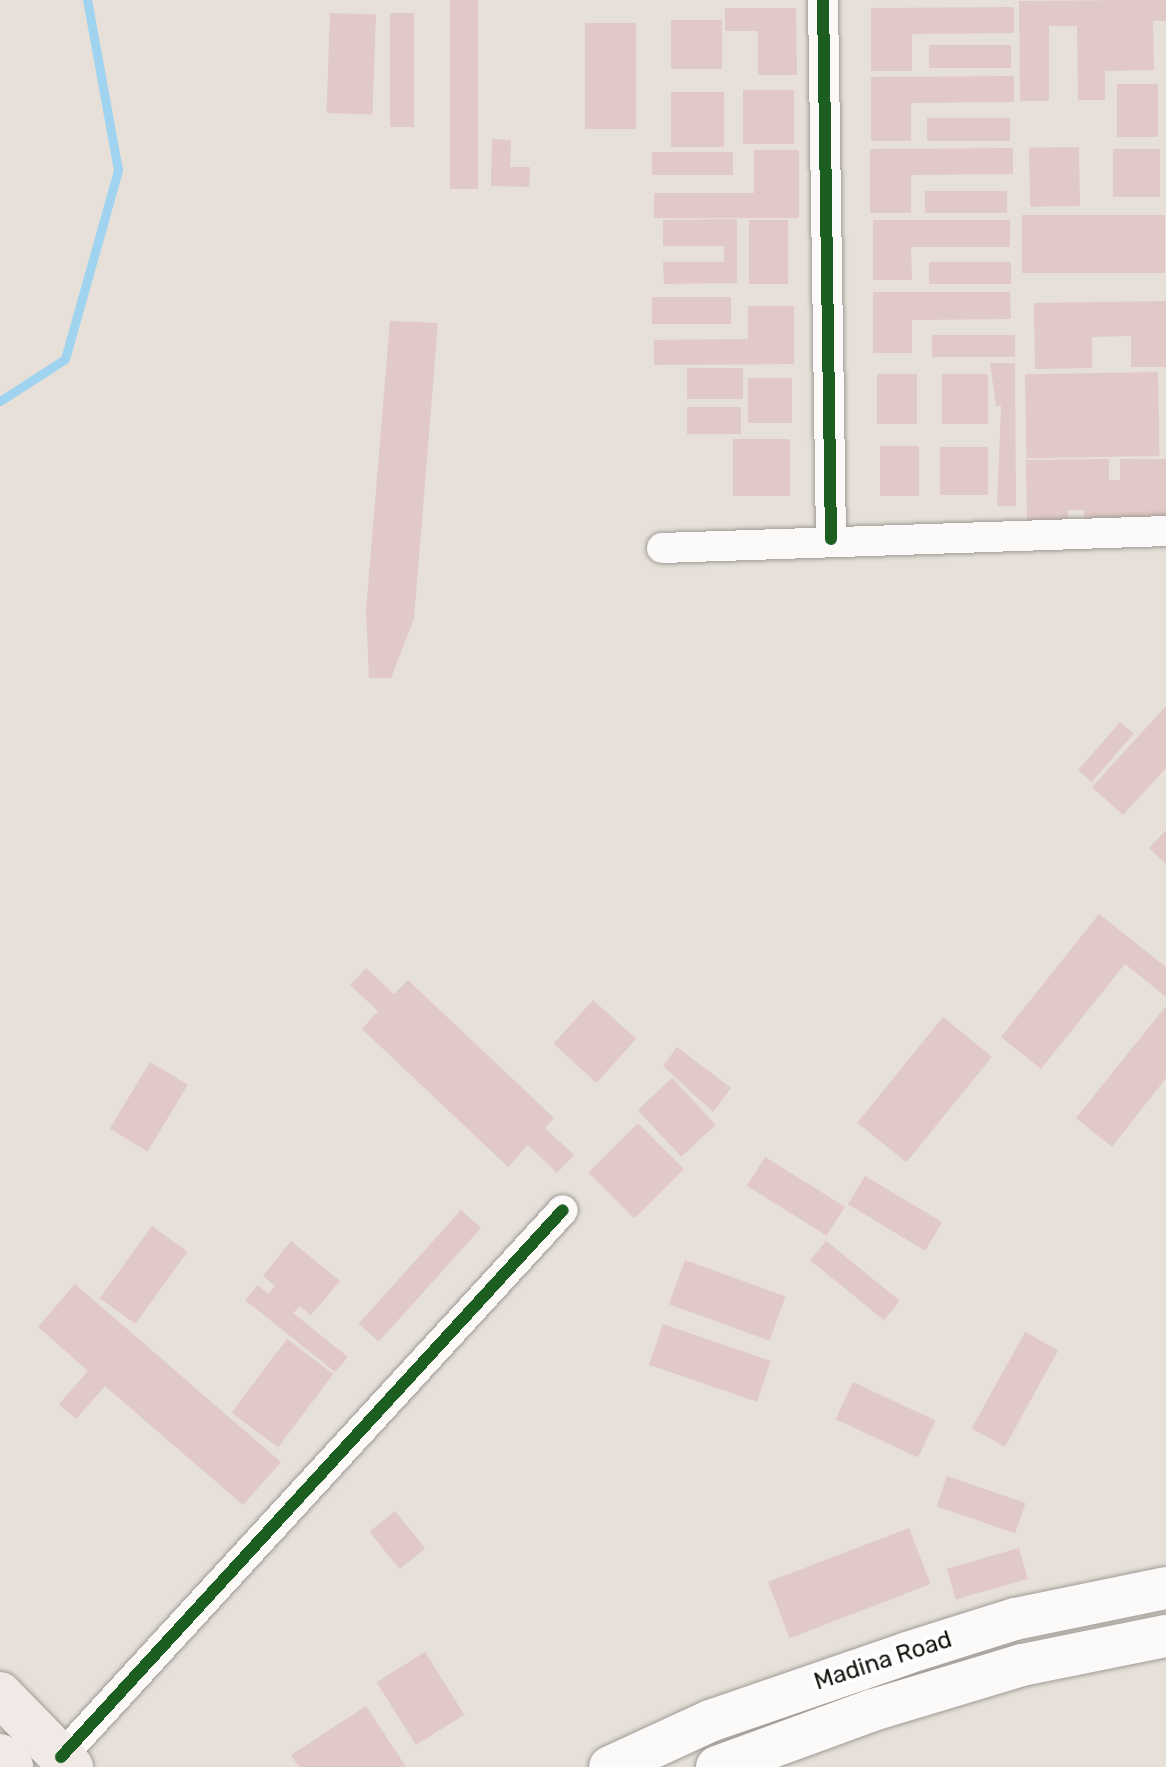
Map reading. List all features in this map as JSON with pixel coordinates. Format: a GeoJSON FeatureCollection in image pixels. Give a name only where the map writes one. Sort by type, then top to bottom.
{"type":"FeatureCollection","features":[{"type":"Feature","properties":{"kind":"highway"},"geometry":{"type":"LineString","coordinates":[[0,1694],[66,1762]]}},
{"type":"Feature","properties":{"kind":"highway"},"geometry":{"type":"LineString","coordinates":[[0,1756],[11,1767]]}},
{"type":"Feature","properties":{"kind":"main road","name":"Madina Road"},"geometry":{"type":"LineString","coordinates":[[610,1767],[710,1721],[920,1649],[1015,1619],[1166,1588]]}},
{"type":"Feature","properties":{"kind":"main road","name":"Madina Road"},"geometry":{"type":"LineString","coordinates":[[717,1767],[822,1727],[991,1674],[1166,1636]]}},
{"type":"Feature","properties":{"kind":"street"},"geometry":{"type":"LineString","coordinates":[[823,0],[831,539]]}},
{"type":"Feature","properties":{"kind":"street"},"geometry":{"type":"LineString","coordinates":[[662,548],[831,539],[1166,531]]}},
{"type":"Feature","properties":{"kind":"street"},"geometry":{"type":"LineString","coordinates":[[66,1762],[563,1210]]}},
{"type":"Feature","properties":{"kind":"building"},"geometry":{"type":"Polygon","coordinates":[[[450,0],[478,0],[478,189],[450,189],[450,0]]]}},
{"type":"Feature","properties":{"kind":"building"},"geometry":{"type":"Polygon","coordinates":[[[1166,0],[1166,21],[1153,21],[1154,70],[1105,71],[1105,100],[1078,100],[1077,26],[1049,26],[1049,101],[1020,101],[1019,1],[1166,0]]]}},
{"type":"Feature","properties":{"kind":"building"},"geometry":{"type":"Polygon","coordinates":[[[1014,7],[1014,33],[912,34],[912,71],[871,71],[871,8],[1014,7]]]}},
{"type":"Feature","properties":{"kind":"building"},"geometry":{"type":"Polygon","coordinates":[[[725,8],[796,8],[797,75],[758,75],[758,31],[725,31],[725,8]]]}},
{"type":"Feature","properties":{"kind":"building"},"geometry":{"type":"Polygon","coordinates":[[[330,13],[376,15],[372,115],[327,113],[330,13]]]}},
{"type":"Feature","properties":{"kind":"building"},"geometry":{"type":"Polygon","coordinates":[[[390,13],[414,13],[414,127],[390,127],[390,13]]]}},
{"type":"Feature","properties":{"kind":"building"},"geometry":{"type":"Polygon","coordinates":[[[671,20],[722,20],[722,69],[671,69],[671,20]]]}},
{"type":"Feature","properties":{"kind":"building"},"geometry":{"type":"Polygon","coordinates":[[[585,23],[636,23],[636,129],[585,129],[585,23]]]}},
{"type":"Feature","properties":{"kind":"building"},"geometry":{"type":"Polygon","coordinates":[[[929,45],[1011,45],[1011,68],[929,68],[929,45]]]}},
{"type":"Feature","properties":{"kind":"building"},"geometry":{"type":"Polygon","coordinates":[[[1014,76],[1014,102],[911,103],[911,141],[871,141],[871,77],[1014,76]]]}},
{"type":"Feature","properties":{"kind":"building"},"geometry":{"type":"Polygon","coordinates":[[[1117,84],[1158,84],[1158,137],[1117,137],[1117,84]]]}},
{"type":"Feature","properties":{"kind":"building"},"geometry":{"type":"Polygon","coordinates":[[[743,90],[794,90],[794,144],[743,144],[743,90]]]}},
{"type":"Feature","properties":{"kind":"building"},"geometry":{"type":"Polygon","coordinates":[[[671,92],[724,92],[724,147],[671,147],[671,92]]]}},
{"type":"Feature","properties":{"kind":"building"},"geometry":{"type":"Polygon","coordinates":[[[927,118],[1010,118],[1010,141],[927,141],[927,118]]]}},
{"type":"Feature","properties":{"kind":"building"},"geometry":{"type":"Polygon","coordinates":[[[492,139],[511,140],[510,167],[530,167],[529,187],[491,186],[492,139]]]}},
{"type":"Feature","properties":{"kind":"building"},"geometry":{"type":"Polygon","coordinates":[[[1079,147],[1080,206],[1030,207],[1029,148],[1079,147]]]}},
{"type":"Feature","properties":{"kind":"building"},"geometry":{"type":"Polygon","coordinates":[[[1013,148],[1013,174],[911,175],[911,213],[870,213],[870,149],[1013,148]]]}},
{"type":"Feature","properties":{"kind":"building"},"geometry":{"type":"Polygon","coordinates":[[[1113,149],[1160,149],[1160,197],[1113,197],[1113,149]]]}},
{"type":"Feature","properties":{"kind":"building"},"geometry":{"type":"Polygon","coordinates":[[[754,150],[799,150],[799,218],[654,218],[654,193],[754,193],[754,150]]]}},
{"type":"Feature","properties":{"kind":"building"},"geometry":{"type":"Polygon","coordinates":[[[652,152],[733,152],[733,175],[652,175],[652,152]]]}},
{"type":"Feature","properties":{"kind":"building"},"geometry":{"type":"Polygon","coordinates":[[[925,191],[1007,191],[1007,213],[925,213],[925,191]]]}},
{"type":"Feature","properties":{"kind":"building"},"geometry":{"type":"Polygon","coordinates":[[[1022,215],[1165,215],[1165,273],[1022,273],[1022,215]]]}},
{"type":"Feature","properties":{"kind":"building"},"geometry":{"type":"Polygon","coordinates":[[[737,219],[737,283],[664,284],[663,262],[724,262],[724,246],[663,246],[663,220],[737,219]]]}},
{"type":"Feature","properties":{"kind":"building"},"geometry":{"type":"Polygon","coordinates":[[[749,220],[788,220],[788,284],[749,284],[749,220]]]}},
{"type":"Feature","properties":{"kind":"building"},"geometry":{"type":"Polygon","coordinates":[[[873,220],[1010,220],[1010,247],[911,247],[912,280],[873,280],[873,220]]]}},
{"type":"Feature","properties":{"kind":"building"},"geometry":{"type":"Polygon","coordinates":[[[929,262],[1011,262],[1011,284],[929,284],[929,262]]]}},
{"type":"Feature","properties":{"kind":"building"},"geometry":{"type":"Polygon","coordinates":[[[873,292],[1010,292],[1011,319],[912,320],[912,353],[873,353],[873,292]]]}},
{"type":"Feature","properties":{"kind":"building"},"geometry":{"type":"Polygon","coordinates":[[[652,297],[731,297],[731,324],[652,324],[652,297]]]}},
{"type":"Feature","properties":{"kind":"building"},"geometry":{"type":"Polygon","coordinates":[[[1166,301],[1166,367],[1131,367],[1131,336],[1092,337],[1092,368],[1035,369],[1034,303],[1166,301]]]}},
{"type":"Feature","properties":{"kind":"building"},"geometry":{"type":"Polygon","coordinates":[[[748,306],[794,306],[794,364],[654,365],[654,340],[748,339],[748,306]]]}},
{"type":"Feature","properties":{"kind":"building"},"geometry":{"type":"Polygon","coordinates":[[[390,321],[438,323],[414,619],[391,678],[369,678],[366,610],[390,321]]]}},
{"type":"Feature","properties":{"kind":"building"},"geometry":{"type":"Polygon","coordinates":[[[932,335],[1015,335],[1015,357],[932,357],[932,335]]]}},
{"type":"Feature","properties":{"kind":"building"},"geometry":{"type":"Polygon","coordinates":[[[990,363],[1015,363],[1016,506],[997,506],[1001,406],[996,406],[990,363]]]}},
{"type":"Feature","properties":{"kind":"building"},"geometry":{"type":"Polygon","coordinates":[[[687,368],[743,368],[743,399],[687,399],[687,368]]]}},
{"type":"Feature","properties":{"kind":"building"},"geometry":{"type":"Polygon","coordinates":[[[1158,372],[1159,456],[1026,458],[1025,374],[1158,372]]]}},
{"type":"Feature","properties":{"kind":"building"},"geometry":{"type":"Polygon","coordinates":[[[877,374],[917,374],[917,424],[877,424],[877,374]]]}},
{"type":"Feature","properties":{"kind":"building"},"geometry":{"type":"Polygon","coordinates":[[[942,374],[988,374],[988,424],[942,424],[942,374]]]}},
{"type":"Feature","properties":{"kind":"building"},"geometry":{"type":"Polygon","coordinates":[[[748,378],[792,378],[792,423],[748,423],[748,378]]]}},
{"type":"Feature","properties":{"kind":"building"},"geometry":{"type":"Polygon","coordinates":[[[687,407],[741,407],[741,434],[687,434],[687,407]]]}},
{"type":"Feature","properties":{"kind":"building"},"geometry":{"type":"Polygon","coordinates":[[[733,439],[790,439],[790,496],[733,496],[733,439]]]}},
{"type":"Feature","properties":{"kind":"building"},"geometry":{"type":"Polygon","coordinates":[[[880,446],[919,446],[919,496],[880,496],[880,446]]]}},
{"type":"Feature","properties":{"kind":"building"},"geometry":{"type":"Polygon","coordinates":[[[940,447],[988,447],[988,495],[940,495],[940,447]]]}},
{"type":"Feature","properties":{"kind":"building"},"geometry":{"type":"Polygon","coordinates":[[[1109,459],[1109,480],[1120,480],[1120,459],[1166,459],[1166,519],[1084,520],[1084,510],[1068,510],[1068,520],[1027,520],[1026,460],[1109,459]]]}},
{"type":"Feature","properties":{"kind":"building"},"geometry":{"type":"Polygon","coordinates":[[[1166,706],[1166,768],[1123,815],[1092,787],[1166,706]]]}},
{"type":"Feature","properties":{"kind":"building"},"geometry":{"type":"Polygon","coordinates":[[[1120,722],[1134,734],[1092,782],[1078,770],[1120,722]]]}},
{"type":"Feature","properties":{"kind":"building"},"geometry":{"type":"Polygon","coordinates":[[[1166,830],[1166,864],[1149,848],[1166,830]]]}},
{"type":"Feature","properties":{"kind":"building"},"geometry":{"type":"Polygon","coordinates":[[[1099,914],[1166,967],[1166,997],[1125,964],[1041,1069],[1001,1037],[1099,914]]]}},
{"type":"Feature","properties":{"kind":"building"},"geometry":{"type":"Polygon","coordinates":[[[366,968],[394,994],[408,980],[554,1118],[545,1128],[574,1155],[557,1173],[528,1145],[508,1167],[362,1029],[378,1011],[350,985],[366,968]]]}},
{"type":"Feature","properties":{"kind":"building"},"geometry":{"type":"Polygon","coordinates":[[[593,1000],[636,1039],[597,1083],[554,1044],[593,1000]]]}},
{"type":"Feature","properties":{"kind":"building"},"geometry":{"type":"Polygon","coordinates":[[[1166,1006],[1166,1078],[1112,1147],[1076,1118],[1166,1006]]]}},
{"type":"Feature","properties":{"kind":"building"},"geometry":{"type":"Polygon","coordinates":[[[943,1017],[992,1057],[906,1162],[857,1123],[943,1017]]]}},
{"type":"Feature","properties":{"kind":"building"},"geometry":{"type":"Polygon","coordinates":[[[677,1047],[731,1088],[713,1112],[663,1066],[677,1047]]]}},
{"type":"Feature","properties":{"kind":"building"},"geometry":{"type":"Polygon","coordinates":[[[150,1062],[188,1085],[148,1152],[110,1129],[150,1062]]]}},
{"type":"Feature","properties":{"kind":"building"},"geometry":{"type":"Polygon","coordinates":[[[672,1078],[716,1125],[681,1157],[638,1110],[672,1078]]]}},
{"type":"Feature","properties":{"kind":"building"},"geometry":{"type":"Polygon","coordinates":[[[638,1123],[684,1169],[634,1218],[589,1172],[638,1123]]]}},
{"type":"Feature","properties":{"kind":"building"},"geometry":{"type":"Polygon","coordinates":[[[765,1157],[845,1207],[827,1236],[747,1186],[765,1157]]]}},
{"type":"Feature","properties":{"kind":"building"},"geometry":{"type":"Polygon","coordinates":[[[865,1176],[942,1222],[925,1251],[848,1204],[865,1176]]]}},
{"type":"Feature","properties":{"kind":"building"},"geometry":{"type":"Polygon","coordinates":[[[461,1210],[481,1228],[379,1342],[359,1324],[461,1210]]]}},
{"type":"Feature","properties":{"kind":"building"},"geometry":{"type":"Polygon","coordinates":[[[152,1226],[188,1252],[135,1324],[100,1298],[152,1226]]]}},
{"type":"Feature","properties":{"kind":"building"},"geometry":{"type":"Polygon","coordinates":[[[291,1241],[340,1281],[311,1315],[300,1306],[293,1313],[348,1357],[335,1372],[245,1300],[258,1285],[268,1294],[275,1286],[263,1276],[291,1241]]]}},
{"type":"Feature","properties":{"kind":"building"},"geometry":{"type":"Polygon","coordinates":[[[826,1241],[900,1301],[884,1320],[810,1260],[826,1241]]]}},
{"type":"Feature","properties":{"kind":"building"},"geometry":{"type":"Polygon","coordinates":[[[685,1260],[786,1297],[769,1341],[669,1304],[685,1260]]]}},
{"type":"Feature","properties":{"kind":"building"},"geometry":{"type":"Polygon","coordinates":[[[75,1284],[281,1462],[243,1505],[105,1386],[76,1419],[59,1404],[88,1371],[38,1327],[75,1284]]]}},
{"type":"Feature","properties":{"kind":"building"},"geometry":{"type":"Polygon","coordinates":[[[663,1324],[771,1361],[757,1402],[649,1365],[663,1324]]]}},
{"type":"Feature","properties":{"kind":"building"},"geometry":{"type":"Polygon","coordinates":[[[1025,1332],[1058,1350],[1005,1447],[972,1428],[1025,1332]]]}},
{"type":"Feature","properties":{"kind":"building"},"geometry":{"type":"Polygon","coordinates":[[[287,1339],[333,1374],[278,1447],[232,1412],[287,1339]]]}},
{"type":"Feature","properties":{"kind":"building"},"geometry":{"type":"Polygon","coordinates":[[[853,1382],[935,1420],[918,1458],[836,1419],[853,1382]]]}},
{"type":"Feature","properties":{"kind":"building"},"geometry":{"type":"Polygon","coordinates":[[[947,1476],[1025,1503],[1015,1533],[937,1506],[947,1476]]]}},
{"type":"Feature","properties":{"kind":"building"},"geometry":{"type":"Polygon","coordinates":[[[395,1511],[425,1548],[400,1569],[369,1532],[395,1511]]]}},
{"type":"Feature","properties":{"kind":"building"},"geometry":{"type":"Polygon","coordinates":[[[909,1528],[931,1584],[790,1638],[768,1582],[909,1528]]]}},
{"type":"Feature","properties":{"kind":"building"},"geometry":{"type":"Polygon","coordinates":[[[1019,1548],[1028,1579],[956,1599],[947,1569],[1019,1548]]]}},
{"type":"Feature","properties":{"kind":"building"},"geometry":{"type":"Polygon","coordinates":[[[425,1652],[464,1715],[416,1745],[377,1682],[425,1652]]]}},
{"type":"Feature","properties":{"kind":"building"},"geometry":{"type":"Polygon","coordinates":[[[366,1706],[406,1767],[299,1767],[291,1755],[366,1706]]]}},
{"type":"Feature","properties":{"kind":"waterway"},"geometry":{"type":"LineString","coordinates":[[0,401],[65,359],[118,170],[87,0]]}},
{"type":"Feature","properties":{"kind":"cycle path"},"geometry":{"type":"LineString","coordinates":[[823,0],[831,539]]}},
{"type":"Feature","properties":{"kind":"cycle path"},"geometry":{"type":"LineString","coordinates":[[61,1757],[563,1210]]}}]}
